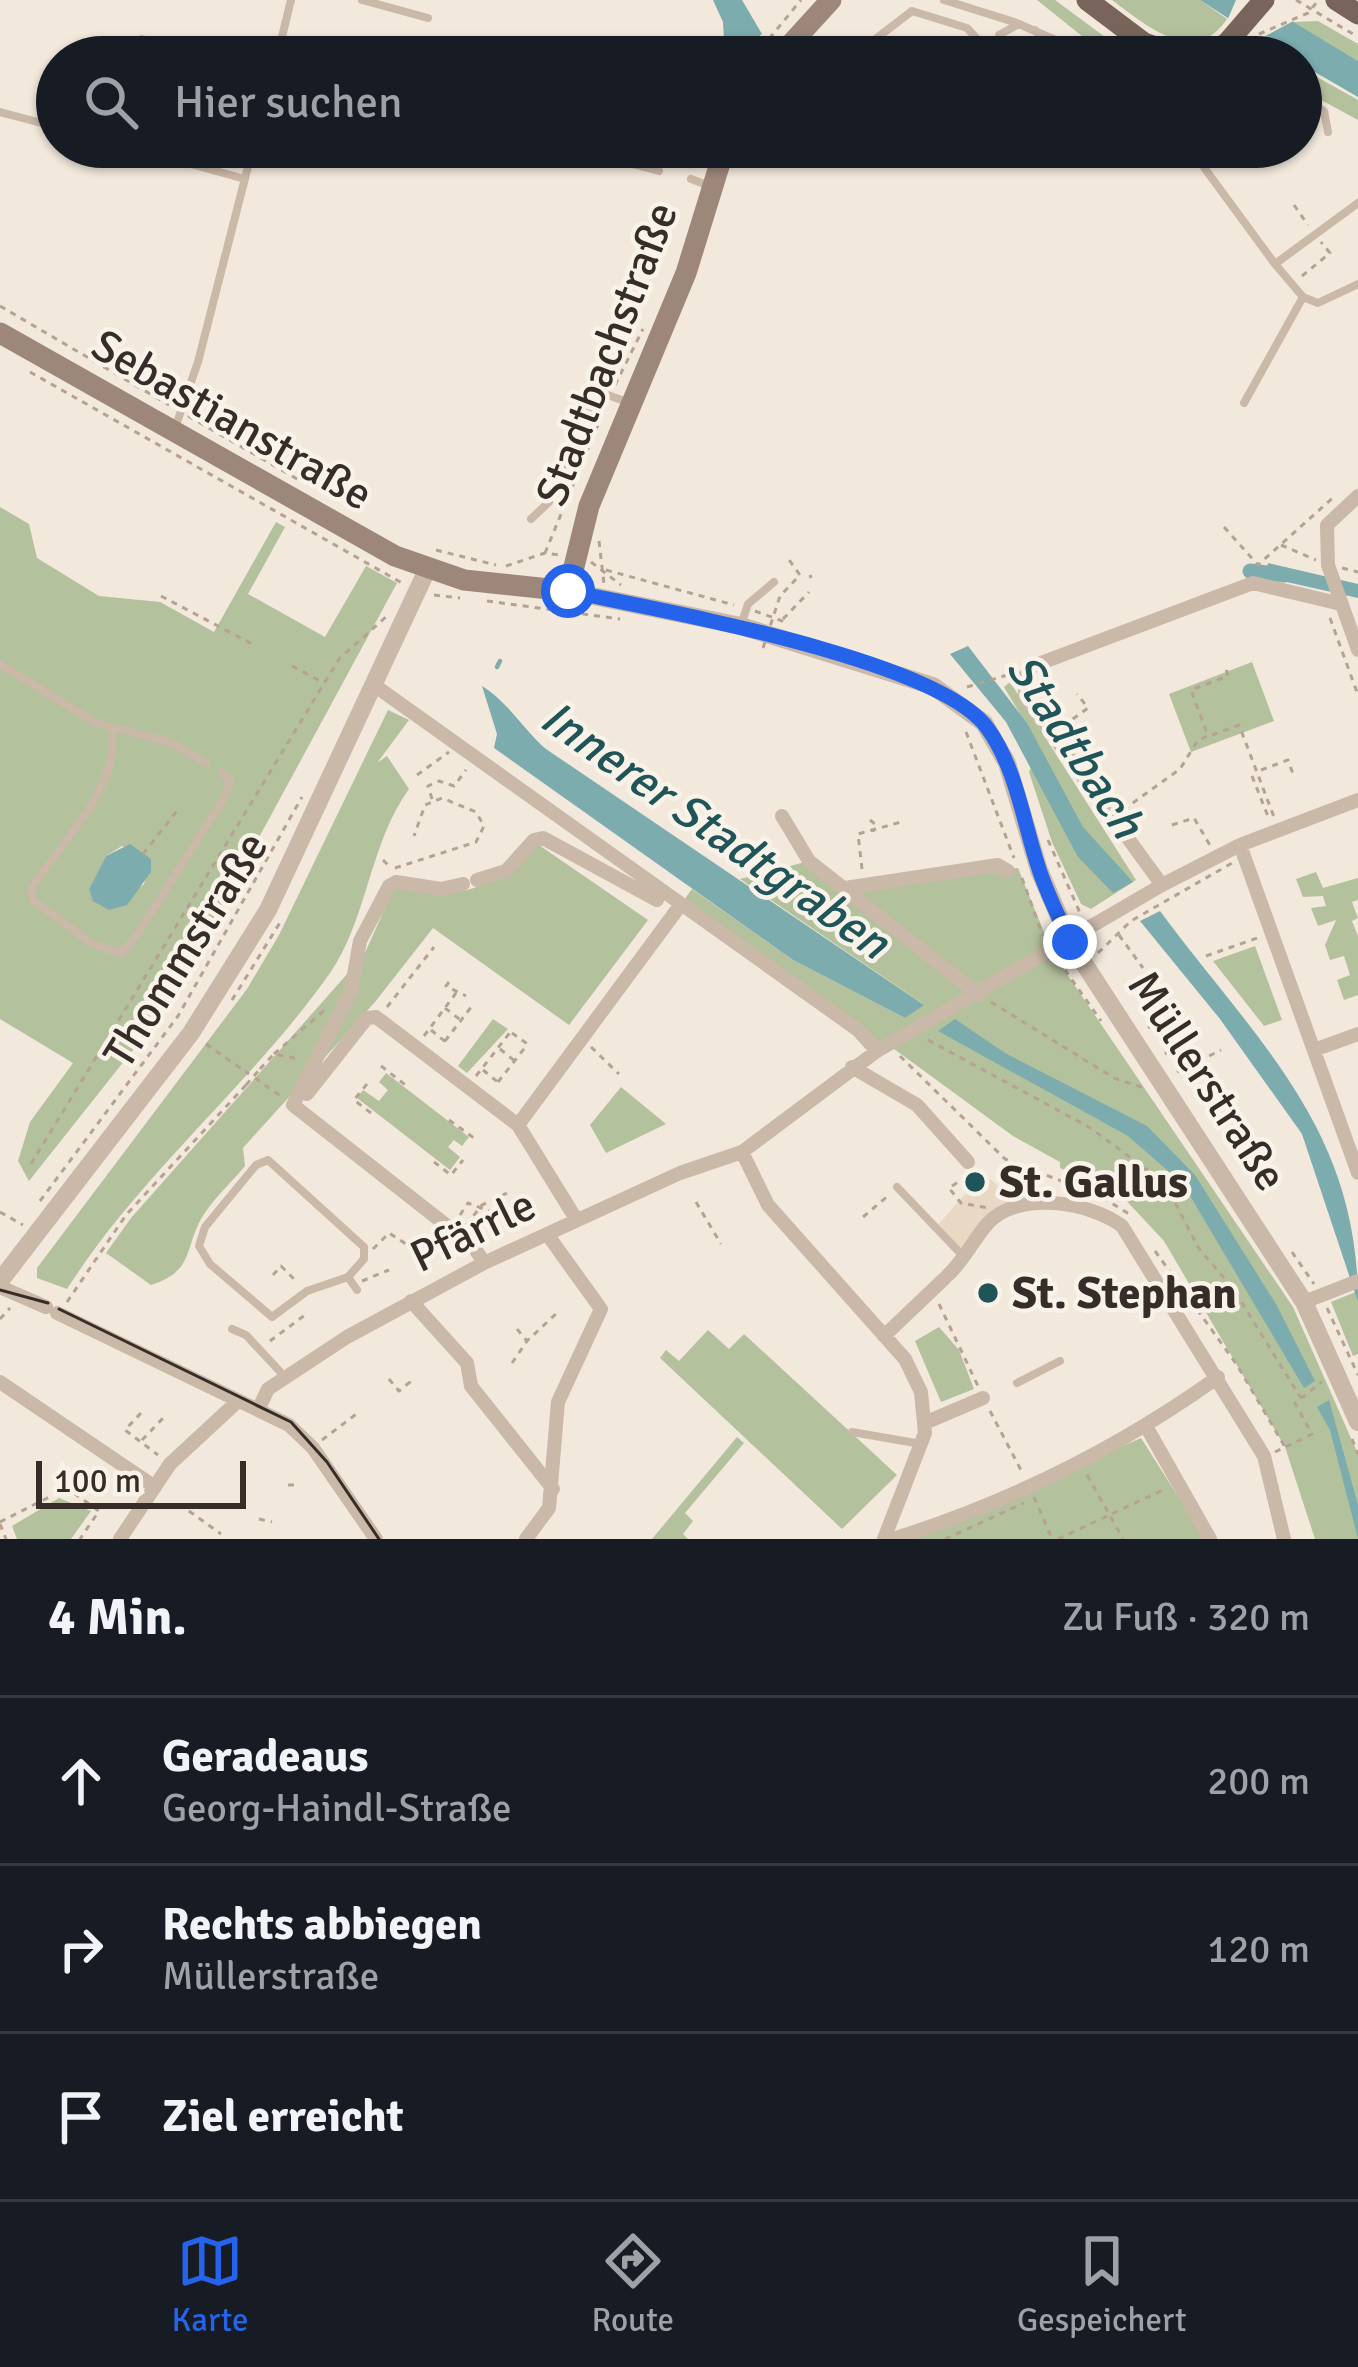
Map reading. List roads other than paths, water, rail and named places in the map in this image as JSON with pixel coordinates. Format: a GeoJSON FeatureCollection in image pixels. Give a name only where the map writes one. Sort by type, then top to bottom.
{"type":"FeatureCollection","features":[{"type":"Feature","properties":{"kind":"main road"},"geometry":{"type":"LineString","coordinates":[[798,36],[831,0]]}},
{"type":"Feature","properties":{"kind":"main road"},"geometry":{"type":"LineString","coordinates":[[1087,0],[1135,36]]}},
{"type":"Feature","properties":{"kind":"main road"},"geometry":{"type":"LineString","coordinates":[[1243,36],[1264,0]]}},
{"type":"Feature","properties":{"kind":"main road"},"geometry":{"type":"LineString","coordinates":[[1336,0],[1358,14]]}},
{"type":"Feature","properties":{"kind":"main road","name":"Stadtbachstraße"},"geometry":{"type":"LineString","coordinates":[[568,591],[574,550],[619,399],[686,273],[701,183],[711,168]]}},
{"type":"Feature","properties":{"kind":"main road","name":"Sebastianstraße"},"geometry":{"type":"LineString","coordinates":[[0,333],[418,573],[568,591]]}},
{"type":"Feature","properties":{"kind":"street"},"geometry":{"type":"LineString","coordinates":[[1358,496],[1327,525],[1328,565],[1358,650]]}},
{"type":"Feature","properties":{"kind":"street","name":"Thommstraße"},"geometry":{"type":"LineString","coordinates":[[0,1288],[190,1033],[268,910],[374,685],[418,573]]}},
{"type":"Feature","properties":{"kind":"street"},"geometry":{"type":"LineString","coordinates":[[1162,885],[1059,732],[1025,697],[1024,676],[1034,666],[1252,583],[1337,601]]}},
{"type":"Feature","properties":{"kind":"street"},"geometry":{"type":"LineString","coordinates":[[568,591],[744,617]]}},
{"type":"Feature","properties":{"kind":"street","name":"Müllerstraße"},"geometry":{"type":"LineString","coordinates":[[744,617],[971,695],[1007,763],[1061,947],[1312,1298],[1347,1379],[1358,1422]]}},
{"type":"Feature","properties":{"kind":"street"},"geometry":{"type":"LineString","coordinates":[[374,685],[883,1049]]}},
{"type":"Feature","properties":{"kind":"street","name":"Pfärrle"},"geometry":{"type":"LineString","coordinates":[[258,1410],[268,1389],[372,1316],[575,1220],[742,1152],[774,1133],[852,1067],[1090,930],[1151,901],[1162,885],[1214,848],[1240,845],[1275,823],[1358,800]]}},
{"type":"Feature","properties":{"kind":"street"},"geometry":{"type":"LineString","coordinates":[[782,816],[809,861],[980,995]]}},
{"type":"Feature","properties":{"kind":"street"},"geometry":{"type":"LineString","coordinates":[[294,1107],[351,991],[360,941],[389,886],[470,882],[506,871],[534,840],[543,838],[677,906]]}},
{"type":"Feature","properties":{"kind":"street"},"geometry":{"type":"LineString","coordinates":[[1240,845],[1358,1173]]}},
{"type":"Feature","properties":{"kind":"street"},"geometry":{"type":"LineString","coordinates":[[844,888],[998,865],[1008,871]]}},
{"type":"Feature","properties":{"kind":"street"},"geometry":{"type":"LineString","coordinates":[[518,1124],[677,906]]}},
{"type":"Feature","properties":{"kind":"street"},"geometry":{"type":"LineString","coordinates":[[294,1107],[368,1018],[378,1018],[518,1124],[575,1220]]}},
{"type":"Feature","properties":{"kind":"street"},"geometry":{"type":"LineString","coordinates":[[1314,1050],[1358,1034]]}},
{"type":"Feature","properties":{"kind":"street"},"geometry":{"type":"LineString","coordinates":[[852,1067],[917,1105],[968,1162]]}},
{"type":"Feature","properties":{"kind":"street"},"geometry":{"type":"LineString","coordinates":[[294,1107],[473,1247],[484,1263]]}},
{"type":"Feature","properties":{"kind":"street"},"geometry":{"type":"LineString","coordinates":[[742,1152],[768,1205],[824,1276],[884,1336],[911,1371],[927,1422],[889,1539]]}},
{"type":"Feature","properties":{"kind":"street"},"geometry":{"type":"LineString","coordinates":[[884,1336],[966,1258],[999,1215],[1022,1207],[1077,1207],[1122,1226],[1264,1456],[1284,1539]]}},
{"type":"Feature","properties":{"kind":"street"},"geometry":{"type":"LineString","coordinates":[[526,1539],[553,1489],[564,1380],[601,1309],[547,1234]]}},
{"type":"Feature","properties":{"kind":"street"},"geometry":{"type":"LineString","coordinates":[[1312,1298],[1358,1280]]}},
{"type":"Feature","properties":{"kind":"street"},"geometry":{"type":"LineString","coordinates":[[0,1288],[56,1308],[289,1425],[313,1448],[376,1539]]}},
{"type":"Feature","properties":{"kind":"street"},"geometry":{"type":"LineString","coordinates":[[411,1301],[466,1363],[471,1386],[553,1489]]}},
{"type":"Feature","properties":{"kind":"street"},"geometry":{"type":"LineString","coordinates":[[889,1539],[1030,1486],[1147,1428],[1218,1377]]}},
{"type":"Feature","properties":{"kind":"street"},"geometry":{"type":"LineString","coordinates":[[0,1382],[155,1487]]}},
{"type":"Feature","properties":{"kind":"street"},"geometry":{"type":"LineString","coordinates":[[927,1422],[986,1397]]}},
{"type":"Feature","properties":{"kind":"street"},"geometry":{"type":"LineString","coordinates":[[120,1539],[170,1464],[238,1401]]}},
{"type":"Feature","properties":{"kind":"street"},"geometry":{"type":"LineString","coordinates":[[1147,1428],[1210,1539]]}},
{"type":"Feature","properties":{"kind":"lane"},"geometry":{"type":"LineString","coordinates":[[282,36],[291,0]]}},
{"type":"Feature","properties":{"kind":"lane"},"geometry":{"type":"LineString","coordinates":[[362,0],[428,18]]}},
{"type":"Feature","properties":{"kind":"lane"},"geometry":{"type":"LineString","coordinates":[[944,0],[1049,36]]}},
{"type":"Feature","properties":{"kind":"lane"},"geometry":{"type":"LineString","coordinates":[[879,36],[912,11],[967,28],[975,36]]}},
{"type":"Feature","properties":{"kind":"lane"},"geometry":{"type":"LineString","coordinates":[[999,36],[1019,24]]}},
{"type":"Feature","properties":{"kind":"lane"},"geometry":{"type":"LineString","coordinates":[[1034,29],[1039,36]]}},
{"type":"Feature","properties":{"kind":"lane"},"geometry":{"type":"LineString","coordinates":[[1322,110],[1328,132]]}},
{"type":"Feature","properties":{"kind":"lane"},"geometry":{"type":"LineString","coordinates":[[0,112],[36,121]]}},
{"type":"Feature","properties":{"kind":"lane"},"geometry":{"type":"LineString","coordinates":[[205,168],[245,179]]}},
{"type":"Feature","properties":{"kind":"lane"},"geometry":{"type":"LineString","coordinates":[[174,433],[198,362],[248,168]]}},
{"type":"Feature","properties":{"kind":"lane"},"geometry":{"type":"LineString","coordinates":[[647,168],[659,171]]}},
{"type":"Feature","properties":{"kind":"lane"},"geometry":{"type":"LineString","coordinates":[[1204,168],[1303,297],[1318,303],[1358,284]]}},
{"type":"Feature","properties":{"kind":"lane"},"geometry":{"type":"LineString","coordinates":[[1275,264],[1358,203]]}},
{"type":"Feature","properties":{"kind":"lane"},"geometry":{"type":"LineString","coordinates":[[1244,403],[1303,297]]}},
{"type":"Feature","properties":{"kind":"lane"},"geometry":{"type":"LineString","coordinates":[[559,474],[597,392],[619,399]]}},
{"type":"Feature","properties":{"kind":"lane"},"geometry":{"type":"LineString","coordinates":[[531,519],[549,502]]}},
{"type":"Feature","properties":{"kind":"lane"},"geometry":{"type":"LineString","coordinates":[[744,617],[774,582]]}},
{"type":"Feature","properties":{"kind":"lane"},"geometry":{"type":"LineString","coordinates":[[0,664],[111,728],[172,743],[206,763]]}},
{"type":"Feature","properties":{"kind":"lane"},"geometry":{"type":"LineString","coordinates":[[111,728],[117,753],[31,889],[33,900],[92,944],[121,952],[135,938],[224,798],[230,781],[222,772]]}},
{"type":"Feature","properties":{"kind":"lane"},"geometry":{"type":"LineString","coordinates":[[268,1160],[364,1247],[364,1259],[352,1284],[307,1291],[272,1317],[210,1264],[200,1246],[205,1227],[256,1165],[268,1160]]}},
{"type":"Feature","properties":{"kind":"lane"},"geometry":{"type":"LineString","coordinates":[[897,1187],[966,1258]]}},
{"type":"Feature","properties":{"kind":"lane"},"geometry":{"type":"LineString","coordinates":[[232,1329],[286,1378]]}},
{"type":"Feature","properties":{"kind":"lane"},"geometry":{"type":"LineString","coordinates":[[1017,1384],[1060,1361]]}},
{"type":"Feature","properties":{"kind":"lane"},"geometry":{"type":"LineString","coordinates":[[852,1432],[921,1444]]}},
{"type":"Feature","properties":{"kind":"water"},"geometry":{"type":"Polygon","coordinates":[[[713,0],[742,0],[762,34],[724,36],[713,0]]]}},
{"type":"Feature","properties":{"kind":"water"},"geometry":{"type":"Polygon","coordinates":[[[1200,0],[1257,0],[1317,36],[1256,36],[1200,0]]]}},
{"type":"Feature","properties":{"kind":"water"},"geometry":{"type":"Polygon","coordinates":[[[1322,39],[1358,61],[1358,97],[1322,76],[1322,39]]]}},
{"type":"Feature","properties":{"kind":"water"},"geometry":{"type":"Polygon","coordinates":[[[1268,563],[1358,584],[1358,598],[1265,577],[1268,563]]]}},
{"type":"Feature","properties":{"kind":"water"},"geometry":{"type":"Polygon","coordinates":[[[968,646],[1027,723],[1083,827],[1133,882],[1113,893],[1078,857],[1006,722],[950,654],[968,646]]]}},
{"type":"Feature","properties":{"kind":"water"},"geometry":{"type":"Polygon","coordinates":[[[482,686],[546,749],[924,1005],[905,1018],[793,960],[494,748],[497,734],[482,686]]]}},
{"type":"Feature","properties":{"kind":"water"},"geometry":{"type":"Polygon","coordinates":[[[130,844],[151,859],[151,872],[127,905],[109,910],[93,901],[89,889],[106,856],[130,844]]]}},
{"type":"Feature","properties":{"kind":"water"},"geometry":{"type":"Polygon","coordinates":[[[1160,911],[1265,1046],[1321,1136],[1341,1186],[1353,1241],[1358,1302],[1302,1134],[1220,1019],[1140,921],[1160,911]]]}},
{"type":"Feature","properties":{"kind":"water"},"geometry":{"type":"Polygon","coordinates":[[[955,1019],[1005,1053],[1147,1126],[1195,1175],[1276,1304],[1315,1381],[1304,1388],[1183,1184],[1128,1136],[938,1031],[955,1019]]]}},
{"type":"Feature","properties":{"kind":"water"},"geometry":{"type":"Polygon","coordinates":[[[1329,1400],[1358,1505],[1358,1539],[1330,1430],[1317,1407],[1329,1400]]]}},
{"type":"Feature","properties":{"kind":"waterway"},"geometry":{"type":"LineString","coordinates":[[1250,571],[1285,575]]}},
{"type":"Feature","properties":{"kind":"waterway"},"geometry":{"type":"LineString","coordinates":[[497,667],[500,661]]}},
{"type":"Feature","properties":{"kind":"tram line"},"geometry":{"type":"LineString","coordinates":[[0,1290],[48,1303]]}},
{"type":"Feature","properties":{"kind":"tram line"},"geometry":{"type":"LineString","coordinates":[[59,1309],[291,1422],[327,1462],[379,1539]]}},
{"type":"Feature","properties":{"kind":"place","name":"St. Gallus"},"geometry":{"type":"Point","coordinates":[975,1182]}},
{"type":"Feature","properties":{"kind":"place","name":"St. Stephan"},"geometry":{"type":"Point","coordinates":[988,1293]}},
{"type":"Feature","properties":{"kind":"water label","name":"Stadtbach"},"geometry":{"type":"Point","coordinates":[1075,746]}},
{"type":"Feature","properties":{"kind":"water label","name":"Innerer Stadtgraben"},"geometry":{"type":"Point","coordinates":[715,830]}}]}
